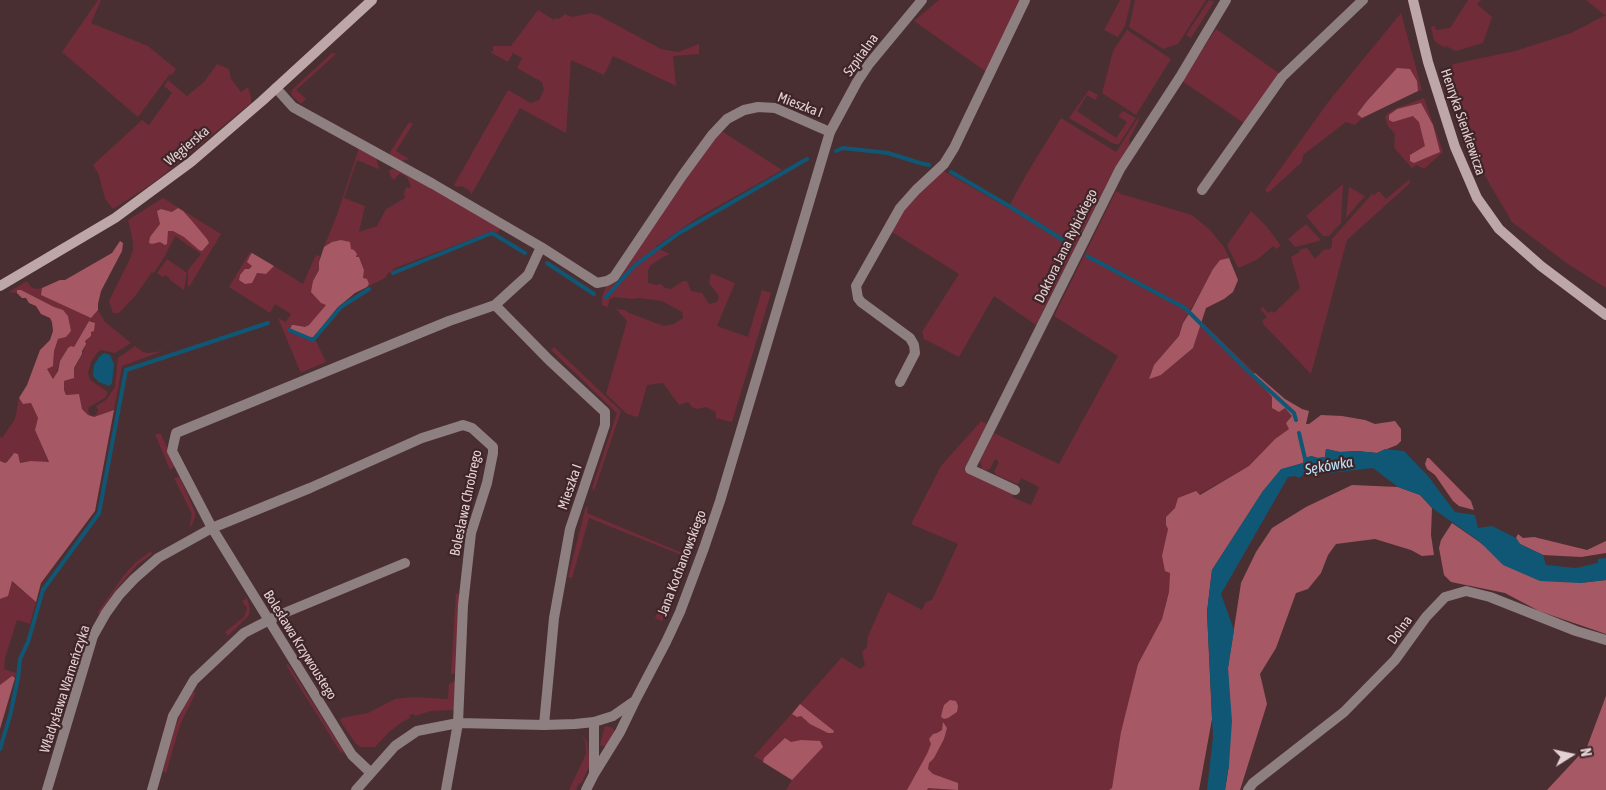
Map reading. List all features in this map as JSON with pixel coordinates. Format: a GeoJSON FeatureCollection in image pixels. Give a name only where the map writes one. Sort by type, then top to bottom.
{"type":"FeatureCollection","features":[{"type":"Feature","properties":{"kind":"main road","name":"Węgierska"},"geometry":{"type":"LineString","coordinates":[[0,286],[113,219],[155,190],[191,162],[276,88],[372,0]]}},
{"type":"Feature","properties":{"kind":"main road","name":"Henryka Sienkiewicza"},"geometry":{"type":"LineString","coordinates":[[1412,0],[1428,62],[1452,138],[1477,198],[1499,229],[1541,266],[1606,315]]}},
{"type":"Feature","properties":{"kind":"street","name":"Szpitalna"},"geometry":{"type":"LineString","coordinates":[[830,132],[861,76],[922,0]]}},
{"type":"Feature","properties":{"kind":"street"},"geometry":{"type":"LineString","coordinates":[[900,382],[915,353],[914,345],[910,338],[861,302],[858,298],[856,286],[900,208],[944,164],[954,148],[1026,0]]}},
{"type":"Feature","properties":{"kind":"street","name":"Doktora Jana Rybickiego"},"geometry":{"type":"LineString","coordinates":[[1015,490],[970,470],[1120,169],[1180,77],[1226,0]]}},
{"type":"Feature","properties":{"kind":"street"},"geometry":{"type":"LineString","coordinates":[[1202,190],[1282,77],[1363,0]]}},
{"type":"Feature","properties":{"kind":"street","name":"Mieszka I"},"geometry":{"type":"LineString","coordinates":[[276,88],[293,107],[412,172],[541,247],[597,283],[614,277],[712,134],[727,119],[744,110],[758,106],[776,108],[830,132]]}},
{"type":"Feature","properties":{"kind":"street","name":"Jana Kochanowskiego"},"geometry":{"type":"LineString","coordinates":[[356,790],[394,746],[417,731],[458,723],[575,724],[594,722],[613,716],[635,701],[680,612],[710,531],[830,132]]}},
{"type":"Feature","properties":{"kind":"street"},"geometry":{"type":"LineString","coordinates":[[212,528],[172,451],[176,433],[449,321],[495,305],[528,275],[541,247]]}},
{"type":"Feature","properties":{"kind":"street","name":"Mieszka I"},"geometry":{"type":"LineString","coordinates":[[495,305],[604,412],[605,426],[570,529],[554,618],[544,724]]}},
{"type":"Feature","properties":{"kind":"street","name":"Bolesława Chrobrego"},"geometry":{"type":"LineString","coordinates":[[212,528],[310,488],[422,438],[463,425],[472,428],[492,447],[493,452],[487,483],[471,533],[462,606],[458,723]]}},
{"type":"Feature","properties":{"kind":"street","name":"Bolesława Krzywoustego"},"geometry":{"type":"LineString","coordinates":[[212,528],[352,755],[370,772]]}},
{"type":"Feature","properties":{"kind":"street","name":"Władysława Warneńczyka"},"geometry":{"type":"LineString","coordinates":[[47,790],[93,636],[106,613],[134,579],[158,558],[212,528]]}},
{"type":"Feature","properties":{"kind":"street"},"geometry":{"type":"LineString","coordinates":[[152,790],[173,716],[194,680],[244,633],[268,620],[406,563]]}},
{"type":"Feature","properties":{"kind":"street","name":"Dolna"},"geometry":{"type":"LineString","coordinates":[[1248,790],[1254,782],[1344,712],[1395,660],[1426,617],[1445,597],[1466,591],[1490,597],[1576,631],[1606,640]]}},
{"type":"Feature","properties":{"kind":"street"},"geometry":{"type":"LineString","coordinates":[[586,790],[620,732],[635,701]]}},
{"type":"Feature","properties":{"kind":"street"},"geometry":{"type":"LineString","coordinates":[[606,718],[620,732]]}},
{"type":"Feature","properties":{"kind":"street"},"geometry":{"type":"LineString","coordinates":[[594,722],[594,774]]}},
{"type":"Feature","properties":{"kind":"street"},"geometry":{"type":"LineString","coordinates":[[446,790],[458,723]]}},
{"type":"Feature","properties":{"kind":"shaded area"},"geometry":{"type":"Polygon","coordinates":[[[98,0],[101,0],[91,23],[148,46],[176,69],[172,75],[170,74],[138,117],[62,52],[98,0]]]}},
{"type":"Feature","properties":{"kind":"shaded area"},"geometry":{"type":"Polygon","coordinates":[[[939,0],[1022,0],[988,73],[914,21],[939,0]]]}},
{"type":"Feature","properties":{"kind":"shaded area"},"geometry":{"type":"Polygon","coordinates":[[[1120,0],[1131,0],[1125,26],[1118,37],[1104,30],[1120,0]]]}},
{"type":"Feature","properties":{"kind":"shaded area"},"geometry":{"type":"Polygon","coordinates":[[[1135,0],[1206,0],[1178,44],[1163,49],[1129,27],[1135,0]]]}},
{"type":"Feature","properties":{"kind":"shaded area"},"geometry":{"type":"Polygon","coordinates":[[[1209,0],[1214,2],[1191,38],[1186,35],[1209,0]]]}},
{"type":"Feature","properties":{"kind":"shaded area"},"geometry":{"type":"Polygon","coordinates":[[[1468,0],[1481,0],[1477,4],[1492,17],[1483,43],[1456,51],[1438,44],[1434,40],[1431,27],[1435,26],[1436,30],[1450,28],[1468,0]]]}},
{"type":"Feature","properties":{"kind":"shaded area"},"geometry":{"type":"Polygon","coordinates":[[[1586,0],[1606,0],[1606,16],[1586,0]]]}},
{"type":"Feature","properties":{"kind":"shaded area"},"geometry":{"type":"Polygon","coordinates":[[[538,10],[554,20],[555,18],[559,19],[565,14],[572,17],[591,13],[661,49],[678,52],[699,44],[699,54],[673,56],[676,86],[613,56],[604,75],[571,60],[566,133],[520,108],[471,195],[470,191],[462,186],[456,187],[454,185],[508,90],[531,103],[539,100],[544,90],[542,82],[517,68],[522,58],[513,53],[508,62],[490,52],[493,51],[493,46],[511,46],[538,10]]]}},
{"type":"Feature","properties":{"kind":"shaded area"},"geometry":{"type":"Polygon","coordinates":[[[1401,13],[1422,90],[1418,91],[1416,81],[1391,75],[1357,114],[1362,118],[1355,125],[1346,122],[1303,155],[1302,162],[1268,193],[1265,190],[1329,101],[1401,13]]]}},
{"type":"Feature","properties":{"kind":"shaded area"},"geometry":{"type":"Polygon","coordinates":[[[1606,16],[1606,288],[1568,264],[1512,222],[1485,176],[1448,73],[1453,64],[1515,51],[1571,33],[1606,16]]]}},
{"type":"Feature","properties":{"kind":"shaded area"},"geometry":{"type":"Polygon","coordinates":[[[1216,29],[1280,74],[1244,123],[1182,81],[1216,29]]]}},
{"type":"Feature","properties":{"kind":"shaded area"},"geometry":{"type":"Polygon","coordinates":[[[1127,30],[1171,59],[1136,115],[1102,93],[1113,51],[1127,30]]]}},
{"type":"Feature","properties":{"kind":"shaded area"},"geometry":{"type":"Polygon","coordinates":[[[332,53],[336,54],[296,90],[306,99],[301,104],[293,97],[291,93],[293,89],[332,53]]]}},
{"type":"Feature","properties":{"kind":"shaded area"},"geometry":{"type":"Polygon","coordinates":[[[217,64],[229,69],[231,79],[241,92],[248,87],[251,103],[152,184],[113,209],[105,199],[99,175],[93,165],[142,120],[149,125],[172,93],[164,86],[168,80],[187,96],[204,82],[217,64]]]}},
{"type":"Feature","properties":{"kind":"shaded area"},"geometry":{"type":"Polygon","coordinates":[[[1397,68],[1410,69],[1417,81],[1418,91],[1362,118],[1357,114],[1397,68]]]}},
{"type":"Feature","properties":{"kind":"shaded area"},"geometry":{"type":"Polygon","coordinates":[[[1089,90],[1098,95],[1095,100],[1087,95],[1077,111],[1116,138],[1127,122],[1118,116],[1123,111],[1136,118],[1119,144],[1114,144],[1069,118],[1089,90]]]}},
{"type":"Feature","properties":{"kind":"shaded area"},"geometry":{"type":"Polygon","coordinates":[[[1424,98],[1443,152],[1424,169],[1417,165],[1412,168],[1396,150],[1394,146],[1395,134],[1388,126],[1385,117],[1397,108],[1424,98]]]}},
{"type":"Feature","properties":{"kind":"shaded area"},"geometry":{"type":"Polygon","coordinates":[[[1421,103],[1433,125],[1440,152],[1414,163],[1410,161],[1410,155],[1425,146],[1419,122],[1413,116],[1393,122],[1389,120],[1389,115],[1397,109],[1421,103]]]}},
{"type":"Feature","properties":{"kind":"shaded area"},"geometry":{"type":"Polygon","coordinates":[[[1061,118],[1116,152],[1138,118],[1139,120],[1129,140],[1130,147],[1106,185],[1036,325],[994,296],[959,357],[924,339],[922,332],[959,274],[889,230],[901,211],[942,170],[1008,208],[1061,118]]]}},
{"type":"Feature","properties":{"kind":"shaded area"},"geometry":{"type":"Polygon","coordinates":[[[409,122],[413,124],[396,151],[409,159],[402,161],[389,154],[409,122]]]}},
{"type":"Feature","properties":{"kind":"shaded area"},"geometry":{"type":"Polygon","coordinates":[[[720,130],[782,170],[697,218],[655,247],[670,254],[650,266],[648,270],[648,283],[661,284],[665,288],[671,289],[683,281],[687,281],[691,291],[702,293],[709,304],[717,302],[719,296],[709,283],[711,273],[735,283],[717,326],[748,337],[762,290],[771,293],[732,422],[716,418],[716,412],[706,407],[697,409],[688,402],[679,405],[663,383],[647,385],[638,417],[627,414],[606,394],[627,321],[616,309],[625,310],[664,326],[674,324],[683,318],[682,312],[662,301],[639,298],[614,297],[609,300],[608,307],[602,305],[602,296],[607,284],[720,130]]]}},
{"type":"Feature","properties":{"kind":"shaded area"},"geometry":{"type":"Polygon","coordinates":[[[359,148],[376,158],[379,168],[357,160],[344,198],[365,206],[359,232],[377,226],[386,209],[405,198],[406,187],[409,188],[411,186],[407,177],[400,173],[394,180],[389,171],[391,169],[397,169],[501,228],[497,233],[493,231],[395,268],[385,278],[367,287],[369,284],[363,278],[364,269],[359,257],[356,258],[353,250],[324,247],[337,215],[359,148]]]}},
{"type":"Feature","properties":{"kind":"shaded area"},"geometry":{"type":"Polygon","coordinates":[[[1410,179],[1409,184],[1347,240],[1311,374],[1264,325],[1262,321],[1267,317],[1260,309],[1263,307],[1268,313],[1272,311],[1274,313],[1300,288],[1291,257],[1300,252],[1299,250],[1307,248],[1315,259],[1323,250],[1330,249],[1332,239],[1372,194],[1374,195],[1379,191],[1386,199],[1410,179]]]}},
{"type":"Feature","properties":{"kind":"shaded area"},"geometry":{"type":"Polygon","coordinates":[[[1343,184],[1341,223],[1329,236],[1323,236],[1306,216],[1343,184]]]}},
{"type":"Feature","properties":{"kind":"shaded area"},"geometry":{"type":"Polygon","coordinates":[[[1349,187],[1365,196],[1346,218],[1349,187]]]}},
{"type":"Feature","properties":{"kind":"shaded area"},"geometry":{"type":"Polygon","coordinates":[[[1116,191],[1192,215],[1210,230],[1224,247],[1229,258],[1220,260],[1183,322],[1179,336],[1154,365],[1149,378],[1161,375],[1193,348],[1201,321],[1255,373],[1254,375],[1272,397],[1272,402],[1285,408],[1292,416],[1289,429],[1275,439],[1249,466],[1175,508],[1166,517],[1168,529],[1166,540],[1170,573],[1169,592],[1162,619],[1138,664],[1112,788],[1109,790],[786,790],[792,780],[754,756],[842,657],[860,669],[865,665],[862,652],[867,647],[868,636],[888,592],[922,610],[926,602],[932,600],[958,544],[911,524],[941,466],[981,421],[987,424],[964,469],[1015,492],[1012,497],[1031,505],[1039,487],[1021,478],[1018,484],[996,475],[994,471],[999,462],[995,459],[990,469],[982,469],[980,461],[994,433],[1059,464],[1118,356],[1054,316],[1116,191]]]}},
{"type":"Feature","properties":{"kind":"shaded area"},"geometry":{"type":"Polygon","coordinates":[[[163,198],[221,234],[189,287],[188,270],[201,254],[175,236],[154,273],[152,272],[136,295],[119,313],[113,313],[109,301],[133,250],[128,220],[163,198]]]}},
{"type":"Feature","properties":{"kind":"shaded area"},"geometry":{"type":"Polygon","coordinates":[[[178,208],[183,211],[207,239],[209,243],[202,251],[173,231],[168,231],[167,244],[165,245],[160,242],[149,243],[150,237],[160,224],[157,211],[161,209],[172,212],[178,208]]]}},
{"type":"Feature","properties":{"kind":"shaded area"},"geometry":{"type":"Polygon","coordinates":[[[1251,211],[1267,227],[1281,246],[1276,249],[1273,246],[1258,259],[1239,268],[1227,245],[1251,211]]]}},
{"type":"Feature","properties":{"kind":"shaded area"},"geometry":{"type":"Polygon","coordinates":[[[1306,224],[1320,239],[1319,241],[1295,247],[1288,239],[1306,224]]]}},
{"type":"Feature","properties":{"kind":"shaded area"},"geometry":{"type":"Polygon","coordinates":[[[341,240],[350,242],[351,249],[357,254],[356,257],[359,257],[364,270],[363,278],[367,279],[369,284],[337,308],[314,337],[306,338],[290,329],[292,325],[305,327],[309,325],[326,305],[321,303],[311,292],[313,281],[319,270],[319,262],[324,247],[332,242],[341,240]]]}},
{"type":"Feature","properties":{"kind":"shaded area"},"geometry":{"type":"Polygon","coordinates":[[[120,241],[123,243],[122,251],[101,291],[98,310],[91,318],[41,295],[42,288],[60,280],[65,280],[112,253],[120,241]]]}},
{"type":"Feature","properties":{"kind":"shaded area"},"geometry":{"type":"Polygon","coordinates":[[[250,252],[252,253],[250,254],[252,266],[240,275],[239,280],[245,284],[257,273],[266,274],[274,266],[303,284],[316,255],[320,256],[319,270],[313,281],[327,305],[309,326],[294,325],[306,338],[314,337],[326,362],[302,372],[300,371],[278,318],[286,322],[291,314],[275,304],[270,313],[229,287],[250,252]]]}},
{"type":"Feature","properties":{"kind":"shaded area"},"geometry":{"type":"Polygon","coordinates":[[[252,253],[274,266],[266,274],[257,273],[252,283],[245,284],[239,280],[240,275],[245,269],[249,269],[252,266],[247,262],[252,253]]]}},
{"type":"Feature","properties":{"kind":"shaded area"},"geometry":{"type":"Polygon","coordinates":[[[1229,258],[1238,280],[1233,292],[1206,308],[1193,348],[1161,375],[1149,379],[1154,365],[1179,336],[1183,323],[1213,269],[1220,260],[1229,258]]]}},
{"type":"Feature","properties":{"kind":"shaded area"},"geometry":{"type":"Polygon","coordinates":[[[167,259],[187,273],[184,290],[166,275],[163,277],[157,273],[167,259]]]}},
{"type":"Feature","properties":{"kind":"shaded area"},"geometry":{"type":"Polygon","coordinates":[[[27,281],[31,287],[36,289],[42,288],[42,295],[91,318],[98,310],[105,322],[131,343],[115,353],[101,350],[91,362],[88,373],[90,380],[108,392],[105,398],[89,407],[90,415],[97,414],[96,406],[106,400],[115,387],[118,358],[135,346],[148,353],[163,351],[122,366],[114,410],[94,417],[88,415],[82,409],[79,394],[66,395],[64,390],[64,381],[69,380],[74,372],[82,355],[85,342],[92,331],[93,321],[89,321],[74,347],[68,348],[60,361],[54,379],[46,369],[53,365],[54,351],[58,339],[66,337],[70,324],[68,316],[21,290],[17,290],[17,293],[9,292],[27,281]]]}},
{"type":"Feature","properties":{"kind":"shaded area"},"geometry":{"type":"Polygon","coordinates":[[[17,290],[21,290],[63,310],[68,316],[71,331],[66,337],[58,339],[54,351],[53,366],[47,369],[53,379],[58,371],[60,361],[68,348],[74,347],[89,321],[95,323],[94,331],[91,332],[91,336],[85,341],[86,344],[82,354],[74,368],[74,378],[64,381],[64,390],[66,395],[79,394],[82,409],[88,415],[94,417],[114,410],[95,511],[41,583],[36,602],[12,581],[8,596],[0,599],[0,461],[7,462],[14,453],[18,454],[20,463],[31,461],[49,462],[35,430],[38,418],[31,403],[23,404],[19,398],[27,385],[40,350],[50,340],[53,331],[52,322],[50,318],[41,314],[36,306],[29,303],[26,298],[22,298],[17,293],[17,290]]]}},
{"type":"Feature","properties":{"kind":"shaded area"},"geometry":{"type":"Polygon","coordinates":[[[554,347],[621,411],[594,491],[592,488],[617,413],[551,350],[554,347]]]}},
{"type":"Feature","properties":{"kind":"shaded area"},"geometry":{"type":"Polygon","coordinates":[[[1255,373],[1285,399],[1309,411],[1306,424],[1309,424],[1321,415],[1342,416],[1365,420],[1375,424],[1395,421],[1401,429],[1401,441],[1397,445],[1377,453],[1340,452],[1326,449],[1325,457],[1311,456],[1303,463],[1281,470],[1263,491],[1212,570],[1207,612],[1212,719],[1199,790],[1109,790],[1112,788],[1121,732],[1138,664],[1162,619],[1169,592],[1170,573],[1165,571],[1162,556],[1168,529],[1166,517],[1175,508],[1178,498],[1196,491],[1200,495],[1249,466],[1275,439],[1289,429],[1286,423],[1292,416],[1285,408],[1279,412],[1272,408],[1272,397],[1253,374],[1255,373]]]}},
{"type":"Feature","properties":{"kind":"shaded area"},"geometry":{"type":"Polygon","coordinates":[[[19,398],[23,404],[31,403],[38,418],[35,430],[49,463],[31,461],[20,463],[12,454],[7,462],[0,461],[0,436],[2,438],[15,419],[19,398]]]}},
{"type":"Feature","properties":{"kind":"shaded area"},"geometry":{"type":"Polygon","coordinates":[[[155,434],[161,434],[175,466],[170,470],[155,434]]]}},
{"type":"Feature","properties":{"kind":"shaded area"},"geometry":{"type":"Polygon","coordinates":[[[1427,458],[1471,501],[1474,510],[1459,506],[1453,501],[1435,475],[1427,469],[1425,464],[1427,458]]]}},
{"type":"Feature","properties":{"kind":"shaded area"},"geometry":{"type":"Polygon","coordinates":[[[180,477],[195,512],[191,527],[192,514],[174,478],[180,477]]]}},
{"type":"Feature","properties":{"kind":"shaded area"},"geometry":{"type":"Polygon","coordinates":[[[1352,485],[1398,487],[1420,495],[1432,508],[1431,535],[1434,555],[1422,556],[1411,550],[1375,539],[1336,544],[1328,555],[1321,573],[1308,589],[1296,593],[1276,648],[1260,674],[1267,704],[1240,790],[1225,790],[1229,765],[1228,668],[1241,583],[1256,552],[1272,528],[1306,507],[1352,485]]]}},
{"type":"Feature","properties":{"kind":"shaded area"},"geometry":{"type":"Polygon","coordinates":[[[586,506],[588,508],[587,513],[687,555],[691,554],[662,621],[655,618],[684,556],[589,518],[572,578],[568,577],[586,506]]]}},
{"type":"Feature","properties":{"kind":"shaded area"},"geometry":{"type":"Polygon","coordinates":[[[1452,523],[1490,550],[1580,583],[1606,580],[1606,634],[1539,611],[1505,593],[1451,582],[1444,575],[1439,548],[1441,540],[1452,523]]]}},
{"type":"Feature","properties":{"kind":"shaded area"},"geometry":{"type":"Polygon","coordinates":[[[1518,534],[1523,538],[1534,537],[1587,550],[1606,541],[1606,553],[1581,557],[1543,555],[1520,544],[1516,538],[1518,534]]]}},
{"type":"Feature","properties":{"kind":"shaded area"},"geometry":{"type":"Polygon","coordinates":[[[151,551],[152,554],[137,565],[114,592],[99,615],[98,612],[124,575],[135,563],[151,551]]]}},
{"type":"Feature","properties":{"kind":"shaded area"},"geometry":{"type":"Polygon","coordinates":[[[11,581],[36,602],[30,624],[17,620],[5,658],[4,669],[16,673],[15,678],[12,677],[0,685],[0,599],[4,598],[11,581]]]}},
{"type":"Feature","properties":{"kind":"shaded area"},"geometry":{"type":"Polygon","coordinates":[[[456,593],[460,595],[457,673],[451,674],[456,593]]]}},
{"type":"Feature","properties":{"kind":"shaded area"},"geometry":{"type":"Polygon","coordinates":[[[247,598],[250,609],[249,615],[228,636],[225,632],[244,617],[247,608],[242,601],[247,598]]]}},
{"type":"Feature","properties":{"kind":"shaded area"},"geometry":{"type":"Polygon","coordinates":[[[288,664],[344,752],[341,753],[286,665],[288,664]]]}},
{"type":"Feature","properties":{"kind":"shaded area"},"geometry":{"type":"Polygon","coordinates":[[[12,676],[15,678],[0,729],[0,685],[12,676]]]}},
{"type":"Feature","properties":{"kind":"shaded area"},"geometry":{"type":"Polygon","coordinates":[[[457,680],[455,710],[431,711],[415,716],[414,714],[409,715],[410,718],[389,732],[375,747],[361,747],[356,744],[341,722],[341,718],[368,713],[395,699],[413,697],[448,699],[449,684],[457,680]]]}},
{"type":"Feature","properties":{"kind":"shaded area"},"geometry":{"type":"Polygon","coordinates":[[[196,692],[180,725],[166,773],[163,771],[175,727],[192,693],[196,692]]]}},
{"type":"Feature","properties":{"kind":"shaded area"},"geometry":{"type":"Polygon","coordinates":[[[1606,696],[1606,790],[1547,790],[1587,747],[1606,696]]]}},
{"type":"Feature","properties":{"kind":"shaded area"},"geometry":{"type":"Polygon","coordinates":[[[950,700],[956,701],[958,706],[957,712],[944,719],[941,717],[944,705],[950,700]]]}},
{"type":"Feature","properties":{"kind":"shaded area"},"geometry":{"type":"Polygon","coordinates":[[[800,704],[834,731],[833,733],[828,733],[810,724],[801,716],[797,717],[792,714],[800,704]]]}},
{"type":"Feature","properties":{"kind":"shaded area"},"geometry":{"type":"Polygon","coordinates":[[[943,722],[947,728],[944,739],[934,758],[929,763],[928,769],[933,774],[958,783],[958,790],[928,788],[927,790],[907,790],[927,754],[931,744],[929,739],[933,734],[942,730],[943,722]]]}},
{"type":"Feature","properties":{"kind":"shaded area"},"geometry":{"type":"Polygon","coordinates":[[[605,726],[613,728],[615,733],[605,747],[600,745],[605,726]]]}},
{"type":"Feature","properties":{"kind":"shaded area"},"geometry":{"type":"Polygon","coordinates":[[[582,735],[587,741],[590,765],[576,790],[569,790],[586,754],[585,741],[582,735]]]}},
{"type":"Feature","properties":{"kind":"shaded area"},"geometry":{"type":"Polygon","coordinates":[[[785,738],[791,742],[801,740],[820,741],[823,747],[792,780],[763,762],[764,758],[785,738]]]}},
{"type":"Feature","properties":{"kind":"water"},"geometry":{"type":"Polygon","coordinates":[[[104,353],[110,355],[114,364],[112,383],[109,386],[99,382],[93,376],[94,365],[104,353]]]}},
{"type":"Feature","properties":{"kind":"water","name":"Sękówka"},"geometry":{"type":"Polygon","coordinates":[[[1326,449],[1340,452],[1377,453],[1385,449],[1404,451],[1428,476],[1455,512],[1475,515],[1478,528],[1492,526],[1516,538],[1520,544],[1543,555],[1546,565],[1576,568],[1598,563],[1598,559],[1606,558],[1606,580],[1580,583],[1540,581],[1503,565],[1479,541],[1432,508],[1420,495],[1398,487],[1373,468],[1330,473],[1310,470],[1299,478],[1295,476],[1288,477],[1221,594],[1234,630],[1228,668],[1232,721],[1229,765],[1225,790],[1207,790],[1213,737],[1207,612],[1212,570],[1263,491],[1281,469],[1303,463],[1304,458],[1311,456],[1325,457],[1326,449]]]}},
{"type":"Feature","properties":{"kind":"waterway"},"geometry":{"type":"LineString","coordinates":[[836,151],[843,148],[888,153],[920,163]]}},
{"type":"Feature","properties":{"kind":"waterway"},"geometry":{"type":"LineString","coordinates":[[606,297],[634,266],[679,233],[807,159]]}},
{"type":"Feature","properties":{"kind":"waterway"},"geometry":{"type":"LineString","coordinates":[[920,163],[929,165]]}},
{"type":"Feature","properties":{"kind":"waterway"},"geometry":{"type":"LineString","coordinates":[[951,172],[1009,206]]}},
{"type":"Feature","properties":{"kind":"waterway"},"geometry":{"type":"LineString","coordinates":[[1009,206],[1071,245]]}},
{"type":"Feature","properties":{"kind":"waterway"},"geometry":{"type":"LineString","coordinates":[[393,273],[492,233],[525,253]]}},
{"type":"Feature","properties":{"kind":"waterway"},"geometry":{"type":"LineString","coordinates":[[1087,256],[1185,308],[1249,372],[1294,413],[1296,420]]}},
{"type":"Feature","properties":{"kind":"waterway"},"geometry":{"type":"LineString","coordinates":[[547,263],[594,294]]}},
{"type":"Feature","properties":{"kind":"waterway"},"geometry":{"type":"LineString","coordinates":[[289,330],[313,340],[341,307],[369,289]]}},
{"type":"Feature","properties":{"kind":"waterway"},"geometry":{"type":"LineString","coordinates":[[0,749],[10,716],[20,659],[28,642],[43,590],[99,513],[126,370],[268,323]]}},
{"type":"Feature","properties":{"kind":"waterway","name":"Sękówka"},"geometry":{"type":"LineString","coordinates":[[1299,433],[1306,463]]}}]}
